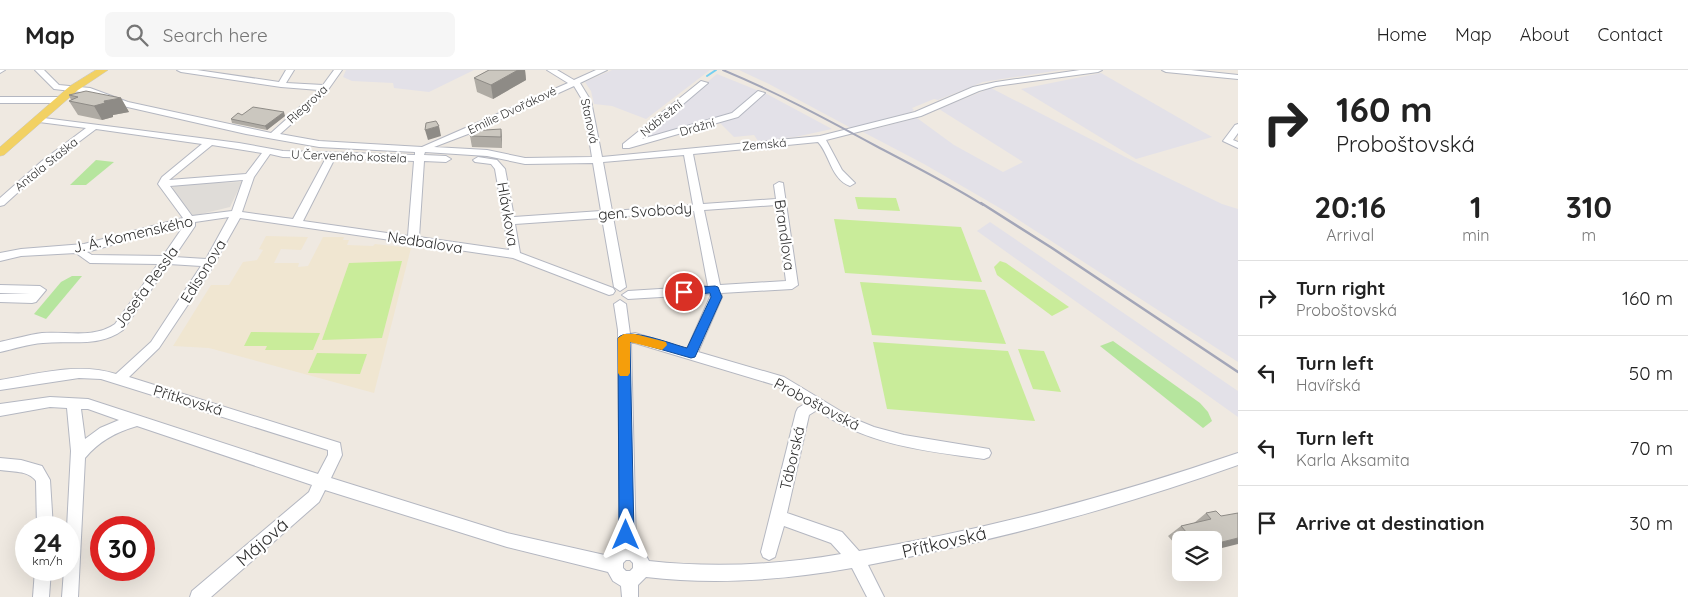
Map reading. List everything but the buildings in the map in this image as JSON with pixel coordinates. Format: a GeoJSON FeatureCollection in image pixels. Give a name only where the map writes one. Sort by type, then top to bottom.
{"type":"FeatureCollection","features":[{"type":"Feature","properties":{"kind":"main road"},"geometry":{"type":"LineString","coordinates":[[0,153],[74,88],[103,70]]}},
{"type":"Feature","properties":{"kind":"street","name":"U Červeného kostela"},"geometry":{"type":"LineString","coordinates":[[38,70],[57,86],[90,91],[126,104],[223,127],[320,144],[420,154]]}},
{"type":"Feature","properties":{"kind":"street"},"geometry":{"type":"LineString","coordinates":[[181,70],[281,85],[326,88]]}},
{"type":"Feature","properties":{"kind":"street"},"geometry":{"type":"LineString","coordinates":[[281,85],[290,70]]}},
{"type":"Feature","properties":{"kind":"street","name":"Riegrova"},"geometry":{"type":"LineString","coordinates":[[272,136],[326,88],[338,70]]}},
{"type":"Feature","properties":{"kind":"street","name":"Stanová"},"geometry":{"type":"LineString","coordinates":[[550,70],[574,83],[582,90],[587,101],[608,213],[624,338],[628,553]]}},
{"type":"Feature","properties":{"kind":"street","name":"Emilie Dvořákové"},"geometry":{"type":"LineString","coordinates":[[420,154],[603,70]]}},
{"type":"Feature","properties":{"kind":"street","name":"Zemská"},"geometry":{"type":"LineString","coordinates":[[420,154],[491,153],[521,161],[598,160],[820,139],[918,114],[976,89],[996,84],[1098,70]]}},
{"type":"Feature","properties":{"kind":"street"},"geometry":{"type":"LineString","coordinates":[[1166,70],[1238,77]]}},
{"type":"Feature","properties":{"kind":"street","name":"Nábřežní"},"geometry":{"type":"LineString","coordinates":[[626,158],[626,146],[704,83]]}},
{"type":"Feature","properties":{"kind":"street","name":"Drážní"},"geometry":{"type":"LineString","coordinates":[[626,146],[735,115],[761,93]]}},
{"type":"Feature","properties":{"kind":"street"},"geometry":{"type":"LineString","coordinates":[[0,100],[60,100]]}},
{"type":"Feature","properties":{"kind":"street","name":"U Červeného kostela"},"geometry":{"type":"LineString","coordinates":[[39,119],[267,152],[331,157],[420,154]]}},
{"type":"Feature","properties":{"kind":"street","name":"Antala Staška"},"geometry":{"type":"LineString","coordinates":[[0,203],[45,163],[93,127]]}},
{"type":"Feature","properties":{"kind":"street"},"geometry":{"type":"LineString","coordinates":[[1238,127],[1228,140],[1238,144]]}},
{"type":"Feature","properties":{"kind":"street"},"geometry":{"type":"LineString","coordinates":[[163,184],[165,179],[215,143],[246,131]]}},
{"type":"Feature","properties":{"kind":"street"},"geometry":{"type":"LineString","coordinates":[[820,139],[825,144],[838,171],[850,183]]}},
{"type":"Feature","properties":{"kind":"street","name":"Edisonova"},"geometry":{"type":"LineString","coordinates":[[120,379],[155,345],[233,222],[249,177],[267,152]]}},
{"type":"Feature","properties":{"kind":"street"},"geometry":{"type":"LineString","coordinates":[[688,152],[716,297],[691,354]]}},
{"type":"Feature","properties":{"kind":"street"},"geometry":{"type":"LineString","coordinates":[[413,239],[420,154]]}},
{"type":"Feature","properties":{"kind":"street","name":"Hlávkova"},"geometry":{"type":"LineString","coordinates":[[420,154],[484,160],[496,164],[500,169],[515,255]]}},
{"type":"Feature","properties":{"kind":"street"},"geometry":{"type":"LineString","coordinates":[[296,223],[331,157]]}},
{"type":"Feature","properties":{"kind":"street"},"geometry":{"type":"LineString","coordinates":[[163,184],[249,177]]}},
{"type":"Feature","properties":{"kind":"street"},"geometry":{"type":"LineString","coordinates":[[163,184],[190,220]]}},
{"type":"Feature","properties":{"kind":"street","name":"Brandlova"},"geometry":{"type":"LineString","coordinates":[[715,289],[792,285],[779,185]]}},
{"type":"Feature","properties":{"kind":"street","name":"gen. Svobody"},"geometry":{"type":"LineString","coordinates":[[509,221],[781,202]]}},
{"type":"Feature","properties":{"kind":"street","name":"Nedbalova"},"geometry":{"type":"LineString","coordinates":[[236,212],[248,216],[515,255],[619,294]]}},
{"type":"Feature","properties":{"kind":"street","name":"J. Á. Komenského"},"geometry":{"type":"LineString","coordinates":[[0,257],[16,252],[83,249],[190,220],[236,212]]}},
{"type":"Feature","properties":{"kind":"street","name":"Josefa Ressla"},"geometry":{"type":"LineString","coordinates":[[0,347],[43,338],[100,337],[113,332],[190,226],[190,220]]}},
{"type":"Feature","properties":{"kind":"street"},"geometry":{"type":"LineString","coordinates":[[83,249],[81,253],[90,259],[166,260],[208,263]]}},
{"type":"Feature","properties":{"kind":"street"},"geometry":{"type":"LineString","coordinates":[[0,289],[40,290],[32,299],[0,298]]}},
{"type":"Feature","properties":{"kind":"street"},"geometry":{"type":"LineString","coordinates":[[619,294],[715,289]]}},
{"type":"Feature","properties":{"kind":"street","name":"Proboštovská"},"geometry":{"type":"LineString","coordinates":[[624,338],[635,338],[779,381],[798,390],[815,404],[857,427],[875,434],[984,454]]}},
{"type":"Feature","properties":{"kind":"street","name":"Přítkovská"},"geometry":{"type":"LineString","coordinates":[[0,385],[79,373],[101,374],[120,379],[336,447],[322,482]]}},
{"type":"Feature","properties":{"kind":"street"},"geometry":{"type":"LineString","coordinates":[[70,597],[76,524],[78,456],[76,416],[73,403]]}},
{"type":"Feature","properties":{"kind":"street"},"geometry":{"type":"LineString","coordinates":[[0,410],[32,404],[88,404],[322,482],[507,540],[589,561],[614,565]]}},
{"type":"Feature","properties":{"kind":"street","name":"Táborská"},"geometry":{"type":"LineString","coordinates":[[769,552],[803,412],[815,404]]}},
{"type":"Feature","properties":{"kind":"street"},"geometry":{"type":"LineString","coordinates":[[78,456],[88,443],[101,433],[116,426],[139,420]]}},
{"type":"Feature","properties":{"kind":"street","name":"Přítkovská"},"geometry":{"type":"LineString","coordinates":[[635,574],[664,571],[756,572],[809,568],[857,561],[1009,527],[1094,505],[1238,458]]}},
{"type":"Feature","properties":{"kind":"street"},"geometry":{"type":"LineString","coordinates":[[0,464],[21,466],[37,471],[44,480],[45,516]]}},
{"type":"Feature","properties":{"kind":"street","name":"Májová"},"geometry":{"type":"LineString","coordinates":[[198,597],[314,497],[322,482]]}},
{"type":"Feature","properties":{"kind":"street"},"geometry":{"type":"LineString","coordinates":[[778,517],[836,537],[857,561],[876,597]]}},
{"type":"Feature","properties":{"kind":"street"},"geometry":{"type":"LineString","coordinates":[[630,597],[640,559],[636,555],[628,553],[618,556],[614,565],[617,574],[621,578],[635,574]]}},
{"type":"Feature","properties":{"kind":"street"},"geometry":{"type":"LineString","coordinates":[[42,597],[43,581]]}},
{"type":"Feature","properties":{"kind":"shaded area"},"geometry":{"type":"Polygon","coordinates":[[[346,70],[474,70],[429,92],[394,88],[393,83],[352,81],[343,77],[346,70]]]}},
{"type":"Feature","properties":{"kind":"shaded area"},"geometry":{"type":"Polygon","coordinates":[[[612,70],[710,70],[646,119],[612,106],[594,104],[591,91],[585,82],[612,70]]]}},
{"type":"Feature","properties":{"kind":"shaded area"},"geometry":{"type":"Polygon","coordinates":[[[739,70],[1061,70],[983,82],[912,108],[914,110],[911,112],[851,128],[739,70]]]}},
{"type":"Feature","properties":{"kind":"shaded area"},"geometry":{"type":"Polygon","coordinates":[[[1101,73],[1212,137],[1136,159],[1021,89],[1101,73]]]}},
{"type":"Feature","properties":{"kind":"shaded area"},"geometry":{"type":"Polygon","coordinates":[[[717,74],[759,91],[731,114],[640,140],[717,74]]]}},
{"type":"Feature","properties":{"kind":"shaded area"},"geometry":{"type":"Polygon","coordinates":[[[991,88],[1135,162],[1222,204],[1238,209],[1238,362],[1005,211],[924,164],[863,132],[917,118],[954,145],[1003,172],[1023,162],[939,109],[991,88]]]}},
{"type":"Feature","properties":{"kind":"shaded area"},"geometry":{"type":"Polygon","coordinates":[[[765,93],[832,129],[795,137],[758,141],[754,135],[734,137],[720,123],[737,117],[765,93]]]}},
{"type":"Feature","properties":{"kind":"shaded area"},"geometry":{"type":"Polygon","coordinates":[[[242,182],[230,207],[193,216],[172,190],[173,187],[181,184],[242,182]]]}},
{"type":"Feature","properties":{"kind":"shaded area"},"geometry":{"type":"Polygon","coordinates":[[[990,222],[1238,391],[1238,417],[977,231],[990,222]]]}},
{"type":"Feature","properties":{"kind":"shaded area"},"geometry":{"type":"Polygon","coordinates":[[[266,236],[308,237],[301,250],[281,249],[274,263],[299,263],[298,267],[308,266],[323,237],[344,237],[343,240],[349,240],[347,245],[373,246],[375,244],[411,248],[374,393],[209,348],[173,346],[211,285],[229,285],[243,262],[257,260],[263,250],[259,249],[266,236]]]}},
{"type":"Feature","properties":{"kind":"green space"},"geometry":{"type":"Polygon","coordinates":[[[96,160],[114,162],[86,185],[70,185],[96,160]]]}},
{"type":"Feature","properties":{"kind":"green space"},"geometry":{"type":"Polygon","coordinates":[[[855,197],[896,198],[900,211],[858,209],[855,197]]]}},
{"type":"Feature","properties":{"kind":"green space"},"geometry":{"type":"Polygon","coordinates":[[[834,219],[961,227],[982,282],[845,273],[834,219]]]}},
{"type":"Feature","properties":{"kind":"green space"},"geometry":{"type":"Polygon","coordinates":[[[402,261],[382,338],[322,340],[349,263],[402,261]]]}},
{"type":"Feature","properties":{"kind":"green space"},"geometry":{"type":"Polygon","coordinates":[[[1000,261],[1006,263],[1069,307],[1052,316],[997,275],[994,267],[1000,261]]]}},
{"type":"Feature","properties":{"kind":"green space"},"geometry":{"type":"Polygon","coordinates":[[[72,276],[82,276],[46,319],[34,314],[61,282],[72,276]]]}},
{"type":"Feature","properties":{"kind":"green space"},"geometry":{"type":"Polygon","coordinates":[[[860,282],[985,290],[1006,344],[872,335],[860,282]]]}},
{"type":"Feature","properties":{"kind":"green space"},"geometry":{"type":"Polygon","coordinates":[[[251,332],[320,333],[313,350],[265,350],[267,346],[244,346],[251,332]]]}},
{"type":"Feature","properties":{"kind":"green space"},"geometry":{"type":"Polygon","coordinates":[[[1113,341],[1200,403],[1208,412],[1212,421],[1203,428],[1100,346],[1113,341]]]}},
{"type":"Feature","properties":{"kind":"green space"},"geometry":{"type":"Polygon","coordinates":[[[873,342],[1008,351],[1035,421],[887,409],[873,342]]]}},
{"type":"Feature","properties":{"kind":"green space"},"geometry":{"type":"Polygon","coordinates":[[[1018,349],[1044,351],[1061,392],[1033,389],[1018,349]]]}},
{"type":"Feature","properties":{"kind":"green space"},"geometry":{"type":"Polygon","coordinates":[[[317,353],[367,354],[360,374],[308,373],[317,353]]]}},
{"type":"Feature","properties":{"kind":"waterway"},"geometry":{"type":"LineString","coordinates":[[707,76],[716,70]]}},
{"type":"Feature","properties":{"kind":"railway"},"geometry":{"type":"LineString","coordinates":[[723,70],[820,116],[930,174],[983,205]]}},
{"type":"Feature","properties":{"kind":"railway"},"geometry":{"type":"LineString","coordinates":[[981,203],[1238,372]]}},
{"type":"Feature","properties":{"kind":"slow traffic"},"geometry":{"type":"LineString","coordinates":[[624,373],[624,338],[635,338],[662,345]]}},
{"type":"Feature","properties":{"kind":"route"},"geometry":{"type":"LineString","coordinates":[[626,535],[624,338],[635,338],[691,354],[716,297],[715,289],[684,292]]}}]}
